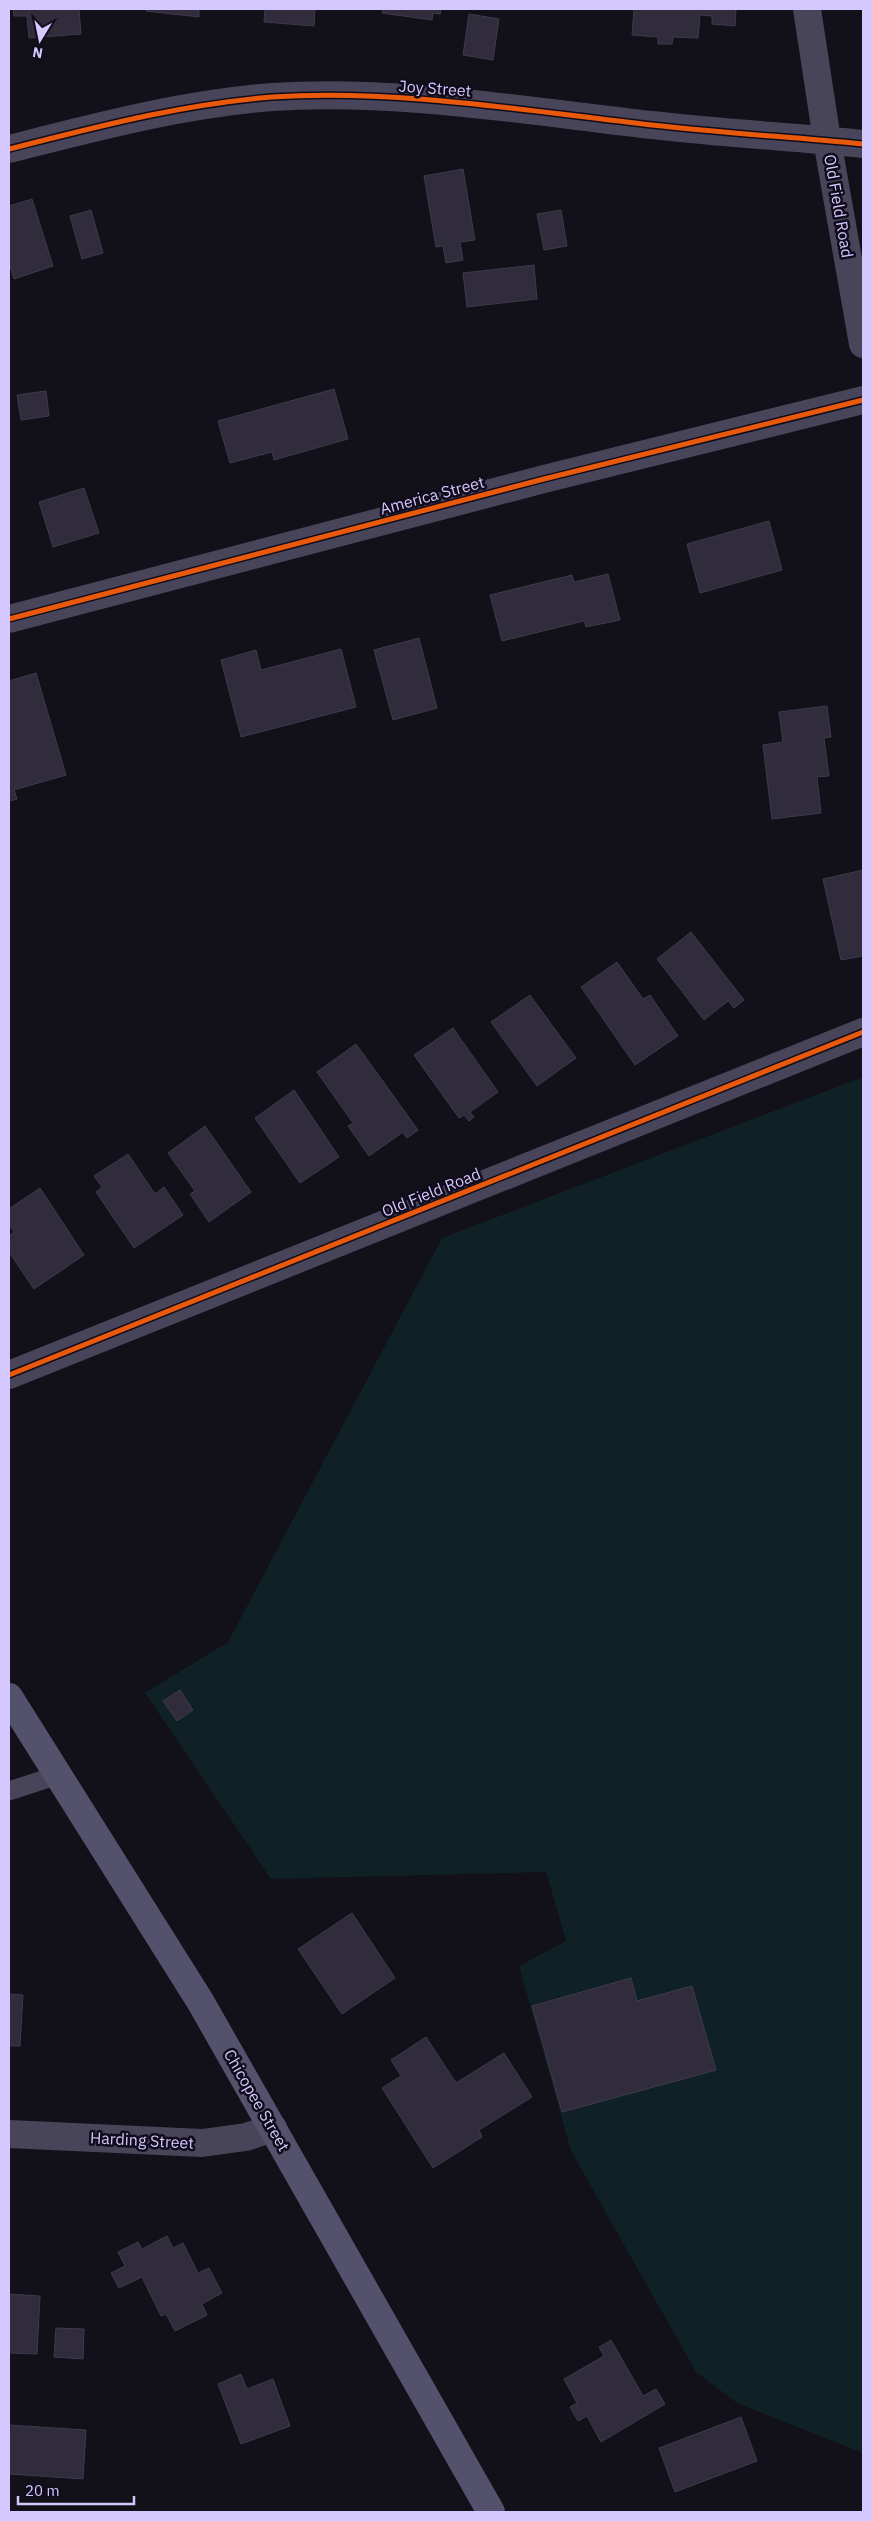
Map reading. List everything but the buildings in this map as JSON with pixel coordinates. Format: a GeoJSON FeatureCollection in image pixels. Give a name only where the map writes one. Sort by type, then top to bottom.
{"type":"FeatureCollection","features":[{"type":"Feature","properties":{"kind":"main road","name":"Chicopee Street"},"geometry":{"type":"LineString","coordinates":[[9,1697],[200,2001],[491,2512]]}},
{"type":"Feature","properties":{"kind":"street","name":"Old Field Road"},"geometry":{"type":"LineString","coordinates":[[807,9],[827,140],[863,344]]}},
{"type":"Feature","properties":{"kind":"street","name":"Joy Street"},"geometry":{"type":"LineString","coordinates":[[9,149],[160,112],[272,97],[364,97],[448,100],[653,125],[863,144]]}},
{"type":"Feature","properties":{"kind":"street","name":"America Street"},"geometry":{"type":"LineString","coordinates":[[9,619],[544,479],[863,400]]}},
{"type":"Feature","properties":{"kind":"street","name":"Old Field Road"},"geometry":{"type":"LineString","coordinates":[[9,1375],[863,1032]]}},
{"type":"Feature","properties":{"kind":"street","name":"Harding Street"},"geometry":{"type":"LineString","coordinates":[[9,2134],[202,2143],[246,2137],[274,2128]]}},
{"type":"Feature","properties":{"kind":"lane"},"geometry":{"type":"LineString","coordinates":[[9,1791],[58,1775]]}},
{"type":"Feature","properties":{"kind":"shaded area"},"geometry":{"type":"Polygon","coordinates":[[[863,1077],[863,2453],[737,2403],[696,2372],[571,2151],[519,1966],[566,1941],[546,1872],[271,1879],[145,1693],[228,1642],[442,1238],[863,1077]]]}},
{"type":"Feature","properties":{"kind":"cycle path"},"geometry":{"type":"LineString","coordinates":[[9,149],[139,117],[205,105],[272,97],[320,95],[367,96],[462,103],[678,128],[863,144]]}},
{"type":"Feature","properties":{"kind":"cycle path"},"geometry":{"type":"LineString","coordinates":[[9,619],[544,479],[863,400]]}},
{"type":"Feature","properties":{"kind":"cycle path"},"geometry":{"type":"LineString","coordinates":[[9,1375],[863,1032]]}}]}
